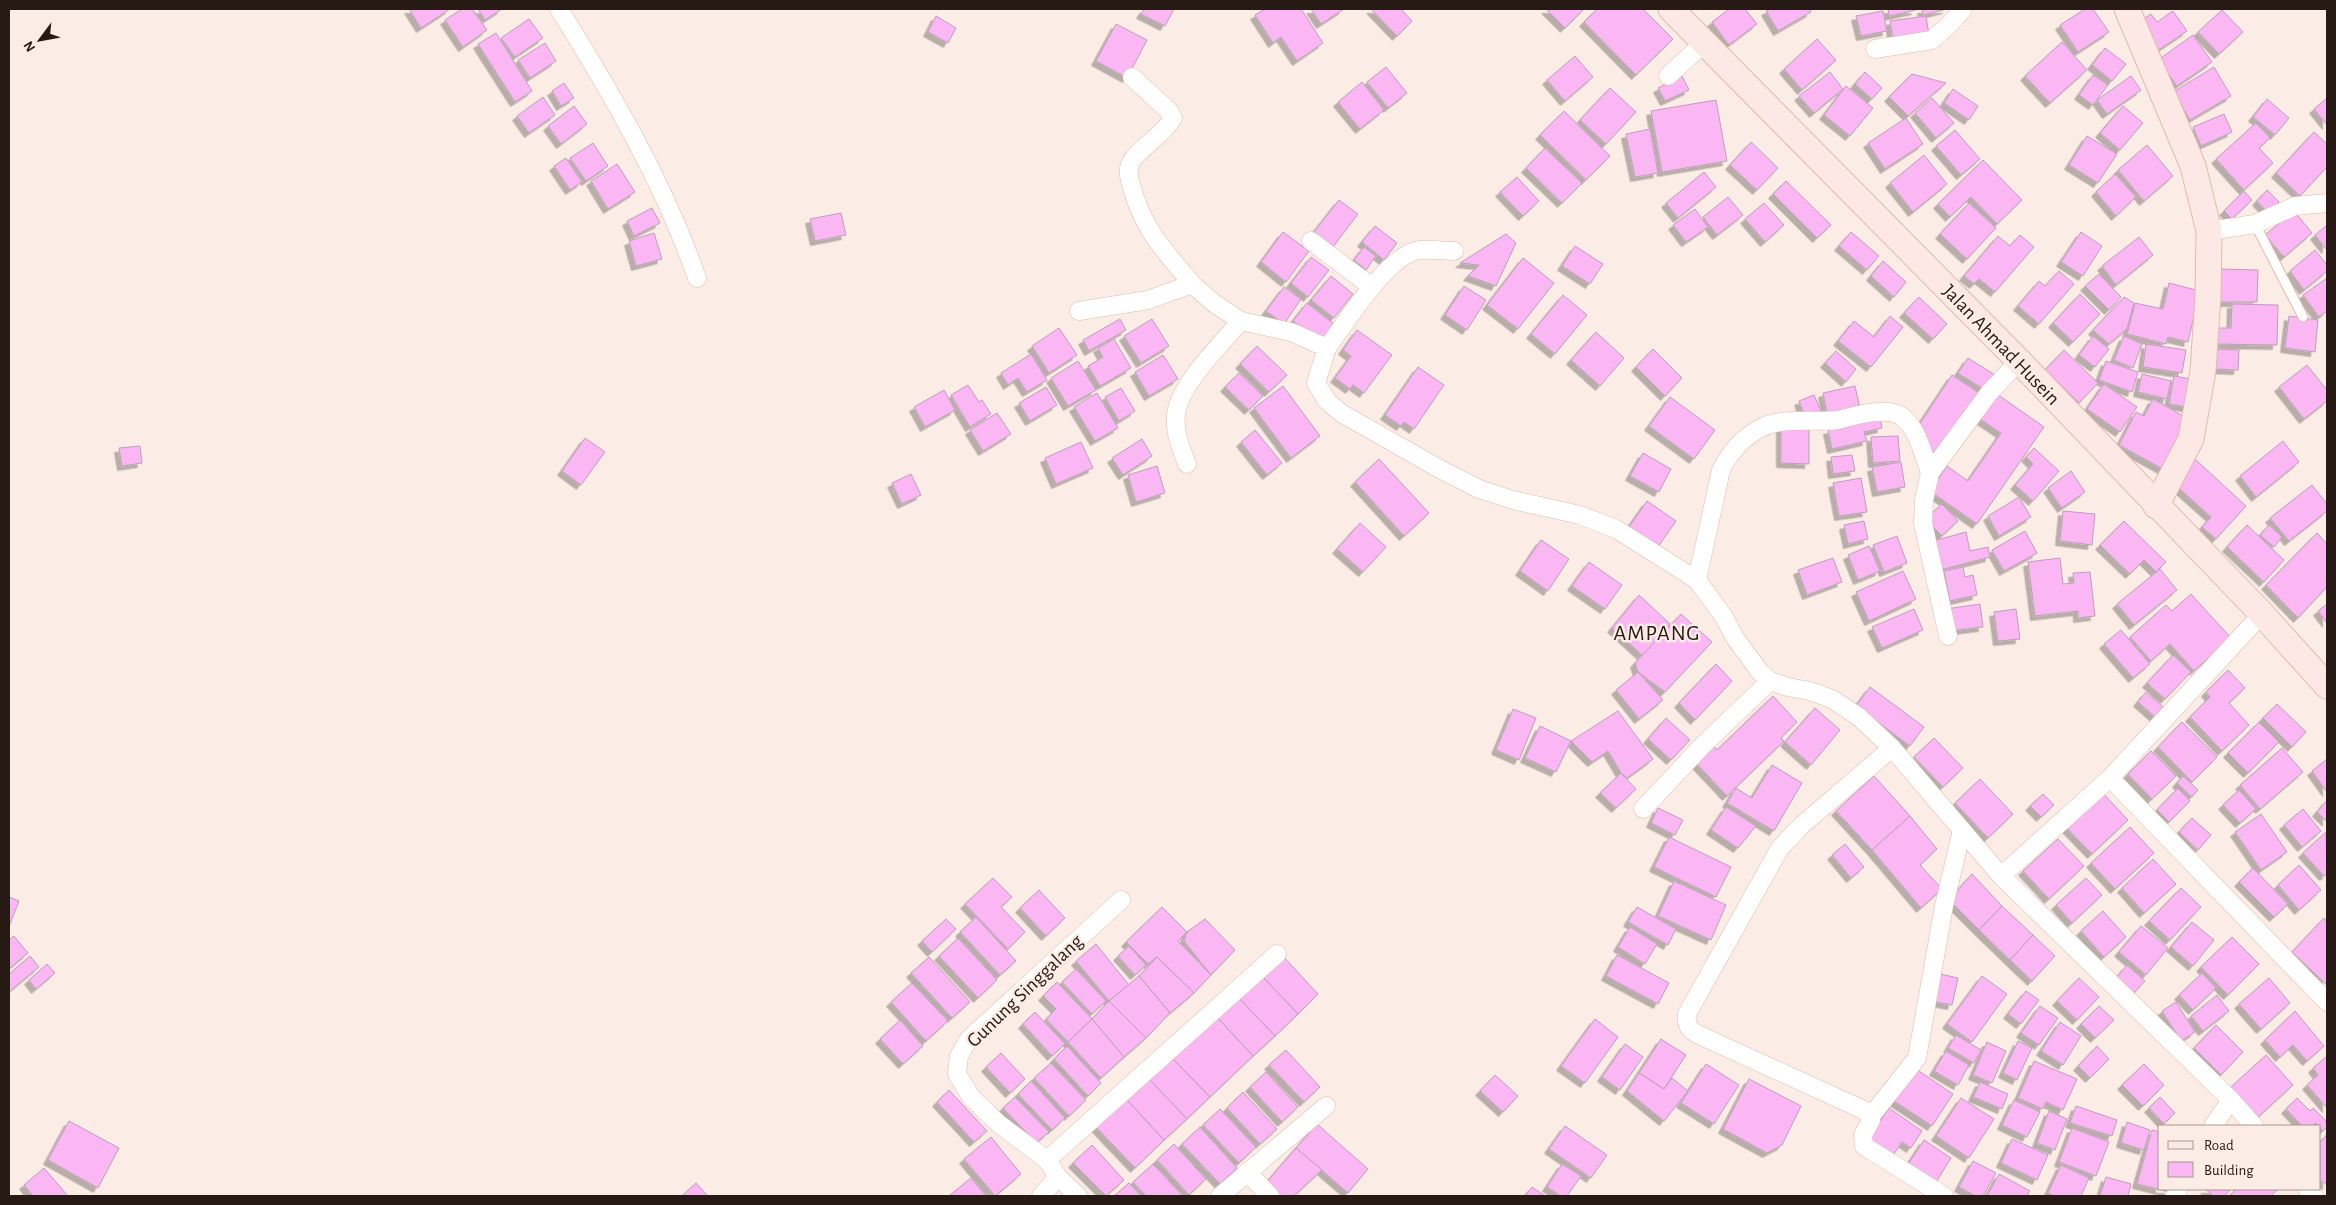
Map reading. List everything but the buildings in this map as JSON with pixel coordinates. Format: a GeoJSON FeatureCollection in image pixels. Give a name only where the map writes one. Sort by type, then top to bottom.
{"type":"FeatureCollection","features":[{"type":"Feature","properties":{"kind":"main road","name":"Jalan Ahmad Husein"},"geometry":{"type":"LineString","coordinates":[[1670,9],[2019,362],[2262,614],[2327,686]]}},
{"type":"Feature","properties":{"kind":"main road"},"geometry":{"type":"LineString","coordinates":[[2126,9],[2193,166],[2209,231],[2208,297],[2203,371],[2191,439],[2156,506]]}},
{"type":"Feature","properties":{"kind":"street"},"geometry":{"type":"LineString","coordinates":[[559,9],[656,178],[698,278]]}},
{"type":"Feature","properties":{"kind":"street"},"geometry":{"type":"LineString","coordinates":[[1875,48],[1932,40],[1963,9]]}},
{"type":"Feature","properties":{"kind":"street"},"geometry":{"type":"LineString","coordinates":[[1668,76],[1704,43]]}},
{"type":"Feature","properties":{"kind":"street"},"geometry":{"type":"LineString","coordinates":[[1132,77],[1169,111],[1173,118],[1168,127],[1132,160],[1128,169],[1137,208],[1142,220],[1155,239],[1192,284],[1215,304],[1241,321],[1291,332],[1327,348]]}},
{"type":"Feature","properties":{"kind":"street"},"geometry":{"type":"LineString","coordinates":[[2209,231],[2255,224],[2295,206],[2327,203]]}},
{"type":"Feature","properties":{"kind":"street"},"geometry":{"type":"LineString","coordinates":[[1311,241],[1372,286]]}},
{"type":"Feature","properties":{"kind":"street"},"geometry":{"type":"LineString","coordinates":[[1454,252],[1416,251],[1398,262],[1372,286],[1327,348],[1316,383],[1327,401],[1364,428],[1479,488],[1513,500],[1580,515],[1616,528],[1697,580],[1760,672],[1770,681],[1788,688],[1810,691],[1845,707],[1892,748],[2001,876],[2231,1100],[2253,1125]]}},
{"type":"Feature","properties":{"kind":"street"},"geometry":{"type":"LineString","coordinates":[[1080,311],[1148,300],[1192,284]]}},
{"type":"Feature","properties":{"kind":"street"},"geometry":{"type":"LineString","coordinates":[[1187,464],[1179,440],[1175,416],[1178,406],[1188,384],[1241,321]]}},
{"type":"Feature","properties":{"kind":"street"},"geometry":{"type":"LineString","coordinates":[[1948,636],[1923,523],[1924,500],[1930,473],[1989,393],[2019,362]]}},
{"type":"Feature","properties":{"kind":"street"},"geometry":{"type":"LineString","coordinates":[[1697,580],[1721,470],[1728,456],[1738,444],[1758,429],[1771,423],[1837,420],[1877,412],[1890,412],[1902,417],[1913,430],[1930,473]]}},
{"type":"Feature","properties":{"kind":"street"},"geometry":{"type":"LineString","coordinates":[[2001,876],[2110,778],[2262,614]]}},
{"type":"Feature","properties":{"kind":"street"},"geometry":{"type":"LineString","coordinates":[[1643,809],[1702,746],[1770,681]]}},
{"type":"Feature","properties":{"kind":"street"},"geometry":{"type":"LineString","coordinates":[[1871,1116],[1858,1107],[1697,1034],[1690,1030],[1686,1021],[1687,1014],[1780,848],[1802,825],[1892,748]]}},
{"type":"Feature","properties":{"kind":"street"},"geometry":{"type":"LineString","coordinates":[[2110,778],[2327,1002]]}},
{"type":"Feature","properties":{"kind":"street"},"geometry":{"type":"LineString","coordinates":[[1944,1196],[1864,1146],[1863,1135],[1871,1116],[1917,1058],[1944,906],[1962,830]]}},
{"type":"Feature","properties":{"kind":"street","name":"Gunung Singgalang"},"geometry":{"type":"LineString","coordinates":[[1078,1196],[1058,1177],[1047,1160],[998,1124],[971,1097],[958,1074],[959,1056],[969,1039],[1121,900]]}},
{"type":"Feature","properties":{"kind":"street"},"geometry":{"type":"LineString","coordinates":[[1047,1160],[1277,954]]}},
{"type":"Feature","properties":{"kind":"street"},"geometry":{"type":"LineString","coordinates":[[2214,1125],[2231,1100]]}},
{"type":"Feature","properties":{"kind":"street"},"geometry":{"type":"LineString","coordinates":[[1220,1196],[1326,1106]]}},
{"type":"Feature","properties":{"kind":"street"},"geometry":{"type":"LineString","coordinates":[[1247,1172],[1270,1196]]}},
{"type":"Feature","properties":{"kind":"street"},"geometry":{"type":"LineString","coordinates":[[1042,1196],[1058,1177]]}},
{"type":"Feature","properties":{"kind":"lane"},"geometry":{"type":"LineString","coordinates":[[2255,224],[2303,318]]}},
{"type":"Feature","properties":{"kind":"district","name":"AMPANG"},"geometry":{"type":"Point","coordinates":[1657,633]}}]}
